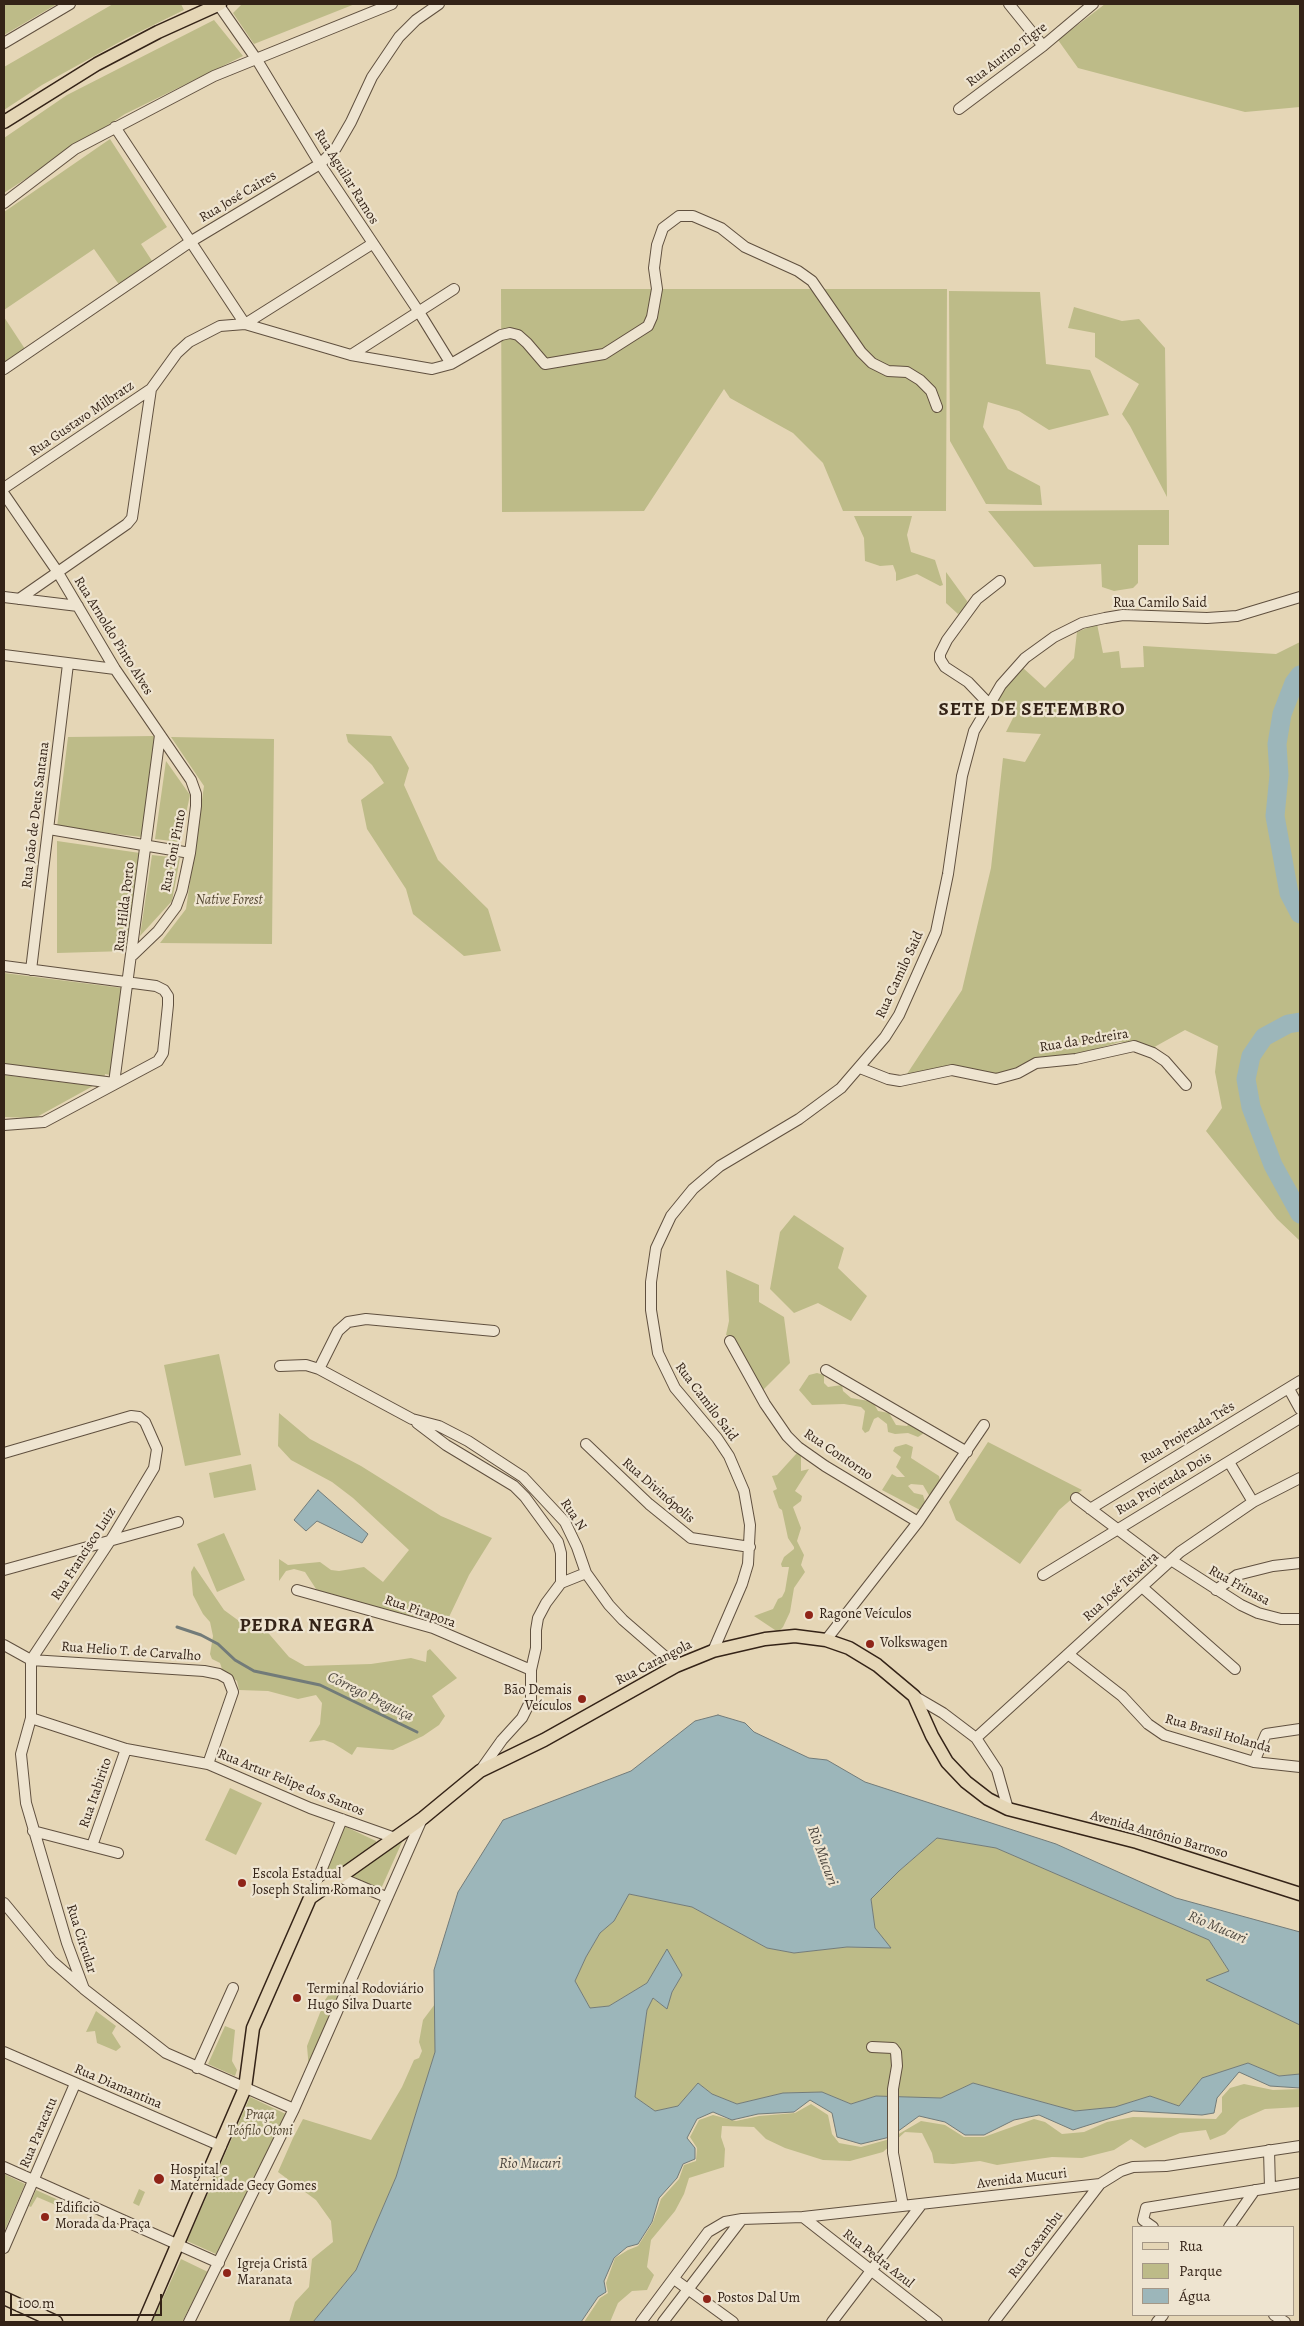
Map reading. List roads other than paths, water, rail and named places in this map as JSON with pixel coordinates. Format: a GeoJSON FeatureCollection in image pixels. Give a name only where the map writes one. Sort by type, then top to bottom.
{"type":"FeatureCollection","features":[{"type":"Feature","properties":{"kind":"main road"},"geometry":{"type":"LineString","coordinates":[[4,122],[97,64],[197,8],[219,4]]}},
{"type":"Feature","properties":{"kind":"main road","name":"Rua Carangola"},"geometry":{"type":"LineString","coordinates":[[423,1818],[480,1772],[544,1740],[676,1666],[713,1651],[765,1639],[795,1636],[826,1640],[849,1648],[877,1665],[914,1696]]}},
{"type":"Feature","properties":{"kind":"main road","name":"Avenida Antônio Barroso"},"geometry":{"type":"LineString","coordinates":[[914,1696],[932,1736],[947,1762],[966,1782],[988,1798],[1008,1809],[1146,1844],[1300,1894]]}},
{"type":"Feature","properties":{"kind":"main road"},"geometry":{"type":"LineString","coordinates":[[144,2322],[245,2088],[253,2028],[310,1898],[423,1818]]}},
{"type":"Feature","properties":{"kind":"main road"},"geometry":{"type":"LineString","coordinates":[[4,2298],[56,2322]]}},
{"type":"Feature","properties":{"kind":"street"},"geometry":{"type":"LineString","coordinates":[[4,43],[70,4]]}},
{"type":"Feature","properties":{"kind":"street","name":"Rua Aguilar Ramos"},"geometry":{"type":"LineString","coordinates":[[219,4],[257,60],[320,164],[451,364]]}},
{"type":"Feature","properties":{"kind":"street"},"geometry":{"type":"LineString","coordinates":[[4,204],[75,149],[115,127],[214,76],[392,4]]}},
{"type":"Feature","properties":{"kind":"street","name":"Rua José Caires"},"geometry":{"type":"LineString","coordinates":[[4,369],[190,242],[320,164],[336,148],[351,122],[372,77],[399,37],[416,20],[439,4]]}},
{"type":"Feature","properties":{"kind":"street"},"geometry":{"type":"LineString","coordinates":[[1009,4],[1043,46]]}},
{"type":"Feature","properties":{"kind":"street","name":"Rua Aurino Tigre"},"geometry":{"type":"LineString","coordinates":[[959,109],[1043,46],[1093,4]]}},
{"type":"Feature","properties":{"kind":"street"},"geometry":{"type":"LineString","coordinates":[[115,127],[245,324],[351,355],[432,369],[451,364],[501,334],[510,333],[518,335],[541,361],[549,364],[604,354],[623,340],[648,326],[652,317],[657,290],[654,268],[656,246],[663,228],[679,216],[693,216],[721,228],[745,247],[798,271],[812,281],[861,352],[872,363],[888,371],[906,372],[920,380],[931,392],[937,407]]}},
{"type":"Feature","properties":{"kind":"street","name":"Rua Gustavo Milbratz"},"geometry":{"type":"LineString","coordinates":[[4,488],[151,389],[177,353],[189,342],[220,326],[245,324],[372,244]]}},
{"type":"Feature","properties":{"kind":"street"},"geometry":{"type":"LineString","coordinates":[[351,355],[454,289]]}},
{"type":"Feature","properties":{"kind":"street"},"geometry":{"type":"LineString","coordinates":[[19,599],[127,524],[132,518],[151,389]]}},
{"type":"Feature","properties":{"kind":"street","name":"Rua Arnoldo Pinto Alves"},"geometry":{"type":"LineString","coordinates":[[4,494],[57,571],[115,669],[191,780],[196,794]]}},
{"type":"Feature","properties":{"kind":"street"},"geometry":{"type":"LineString","coordinates":[[989,704],[968,682],[945,667],[940,659],[940,654],[947,640],[977,599],[1000,581]]}},
{"type":"Feature","properties":{"kind":"street"},"geometry":{"type":"LineString","coordinates":[[4,597],[78,606]]}},
{"type":"Feature","properties":{"kind":"street","name":"Rua Camilo Said"},"geometry":{"type":"LineString","coordinates":[[713,1651],[742,1584],[750,1547],[748,1507],[736,1471],[717,1438],[675,1388],[658,1353],[650,1296],[656,1248],[671,1216],[682,1201],[705,1178],[739,1153],[772,1136],[820,1106],[860,1068],[885,1037],[899,1015],[936,932],[948,874],[964,768],[974,731],[989,704],[1011,673],[1036,648],[1082,624],[1123,615],[1207,618],[1237,616],[1300,597]]}},
{"type":"Feature","properties":{"kind":"street"},"geometry":{"type":"LineString","coordinates":[[4,655],[115,669]]}},
{"type":"Feature","properties":{"kind":"street","name":"Rua João de Deus Santana"},"geometry":{"type":"LineString","coordinates":[[31,970],[68,664]]}},
{"type":"Feature","properties":{"kind":"street","name":"Rua Hilda Porto"},"geometry":{"type":"LineString","coordinates":[[114,1083],[133,955],[160,735]]}},
{"type":"Feature","properties":{"kind":"street","name":"Rua Toni Pinto"},"geometry":{"type":"LineString","coordinates":[[133,955],[158,931],[176,907],[182,891],[190,853],[196,794]]}},
{"type":"Feature","properties":{"kind":"street"},"geometry":{"type":"LineString","coordinates":[[49,829],[190,853]]}},
{"type":"Feature","properties":{"kind":"street"},"geometry":{"type":"LineString","coordinates":[[4,966],[156,986],[164,990],[168,996],[163,1054],[149,1067],[114,1083],[44,1122],[4,1125]]}},
{"type":"Feature","properties":{"kind":"street","name":"Rua da Pedreira"},"geometry":{"type":"LineString","coordinates":[[860,1068],[888,1079],[900,1081],[952,1070],[996,1079],[1018,1073],[1036,1063],[1076,1059],[1134,1046],[1153,1053],[1165,1061],[1186,1085]]}},
{"type":"Feature","properties":{"kind":"street"},"geometry":{"type":"LineString","coordinates":[[4,1069],[114,1083]]}},
{"type":"Feature","properties":{"kind":"street"},"geometry":{"type":"LineString","coordinates":[[319,1369],[338,1331],[348,1322],[366,1319],[494,1331]]}},
{"type":"Feature","properties":{"kind":"street","name":"Rua Contorno"},"geometry":{"type":"LineString","coordinates":[[730,1341],[765,1404],[787,1436],[798,1447],[825,1466],[918,1522]]}},
{"type":"Feature","properties":{"kind":"street","name":"Rua N"},"geometry":{"type":"LineString","coordinates":[[280,1366],[306,1365],[319,1369],[412,1419],[446,1445],[514,1486],[531,1504],[558,1542],[561,1553],[561,1583]]}},
{"type":"Feature","properties":{"kind":"street"},"geometry":{"type":"LineString","coordinates":[[826,1370],[967,1452]]}},
{"type":"Feature","properties":{"kind":"street","name":"Rua Projetada Três"},"geometry":{"type":"LineString","coordinates":[[1090,1509],[1300,1382]]}},
{"type":"Feature","properties":{"kind":"street"},"geometry":{"type":"LineString","coordinates":[[1288,1388],[1300,1409]]}},
{"type":"Feature","properties":{"kind":"street","name":"Rua Francisco Luiz"},"geometry":{"type":"LineString","coordinates":[[4,1453],[131,1416],[145,1422],[157,1450],[157,1460],[154,1468],[112,1538],[31,1660]]}},
{"type":"Feature","properties":{"kind":"street","name":"Rua Projetada Dois"},"geometry":{"type":"LineString","coordinates":[[1043,1576],[1117,1528],[1300,1418]]}},
{"type":"Feature","properties":{"kind":"street","name":"Rua N"},"geometry":{"type":"LineString","coordinates":[[412,1419],[439,1426],[468,1441],[523,1477],[564,1522],[577,1547],[586,1573],[623,1620],[676,1666]]}},
{"type":"Feature","properties":{"kind":"street"},"geometry":{"type":"LineString","coordinates":[[826,1640],[918,1522],[984,1425]]}},
{"type":"Feature","properties":{"kind":"street","name":"Rua Divinópolis"},"geometry":{"type":"LineString","coordinates":[[586,1444],[649,1504],[691,1538],[750,1547]]}},
{"type":"Feature","properties":{"kind":"street"},"geometry":{"type":"LineString","coordinates":[[1229,1462],[1253,1502]]}},
{"type":"Feature","properties":{"kind":"street"},"geometry":{"type":"LineString","coordinates":[[503,1479],[510,1468]]}},
{"type":"Feature","properties":{"kind":"street","name":"Rua José Teixeira"},"geometry":{"type":"LineString","coordinates":[[976,1738],[1168,1563],[1202,1536],[1253,1502],[1300,1478]]}},
{"type":"Feature","properties":{"kind":"street","name":"Rua Frinasa"},"geometry":{"type":"LineString","coordinates":[[1076,1498],[1168,1563],[1241,1605],[1269,1617],[1300,1619]]}},
{"type":"Feature","properties":{"kind":"street"},"geometry":{"type":"LineString","coordinates":[[4,1570],[112,1538],[178,1522]]}},
{"type":"Feature","properties":{"kind":"street"},"geometry":{"type":"LineString","coordinates":[[561,1553],[577,1547]]}},
{"type":"Feature","properties":{"kind":"street"},"geometry":{"type":"LineString","coordinates":[[1216,1590],[1237,1575],[1273,1566],[1300,1563]]}},
{"type":"Feature","properties":{"kind":"street"},"geometry":{"type":"LineString","coordinates":[[480,1772],[531,1700],[531,1670],[538,1618],[546,1603],[561,1583],[586,1573]]}},
{"type":"Feature","properties":{"kind":"street"},"geometry":{"type":"LineString","coordinates":[[1142,1587],[1235,1669]]}},
{"type":"Feature","properties":{"kind":"street","name":"Rua Pirapora"},"geometry":{"type":"LineString","coordinates":[[297,1590],[433,1628],[531,1670]]}},
{"type":"Feature","properties":{"kind":"street","name":"Rua Helio T. de Carvalho"},"geometry":{"type":"LineString","coordinates":[[4,1645],[31,1660],[204,1670],[219,1674],[228,1679],[232,1692],[208,1764]]}},
{"type":"Feature","properties":{"kind":"street","name":"Rua Brasil Holanda"},"geometry":{"type":"LineString","coordinates":[[1068,1654],[1122,1696],[1148,1724],[1164,1735],[1254,1762],[1300,1766]]}},
{"type":"Feature","properties":{"kind":"street"},"geometry":{"type":"LineString","coordinates":[[31,1660],[31,1718]]}},
{"type":"Feature","properties":{"kind":"street"},"geometry":{"type":"LineString","coordinates":[[914,1696],[943,1713],[976,1738],[996,1770],[1008,1809]]}},
{"type":"Feature","properties":{"kind":"street","name":"Rua Artur Felipe dos Santos"},"geometry":{"type":"LineString","coordinates":[[31,1718],[126,1749],[208,1764],[342,1819],[395,1838]]}},
{"type":"Feature","properties":{"kind":"street","name":"Rua Circular"},"geometry":{"type":"LineString","coordinates":[[31,1718],[21,1754],[26,1804],[67,1942],[84,1989],[166,2053],[294,2109]]}},
{"type":"Feature","properties":{"kind":"street"},"geometry":{"type":"LineString","coordinates":[[1254,1762],[1266,1734],[1300,1729]]}},
{"type":"Feature","properties":{"kind":"street","name":"Rua Itabirito"},"geometry":{"type":"LineString","coordinates":[[92,1846],[126,1749]]}},
{"type":"Feature","properties":{"kind":"street"},"geometry":{"type":"LineString","coordinates":[[189,2322],[294,2109],[386,1897],[423,1818]]}},
{"type":"Feature","properties":{"kind":"street"},"geometry":{"type":"LineString","coordinates":[[310,1898],[342,1819]]}},
{"type":"Feature","properties":{"kind":"street","name":"Rua Itabirito"},"geometry":{"type":"LineString","coordinates":[[33,1831],[118,1853]]}},
{"type":"Feature","properties":{"kind":"street"},"geometry":{"type":"LineString","coordinates":[[339,1877],[386,1897]]}},
{"type":"Feature","properties":{"kind":"street"},"geometry":{"type":"LineString","coordinates":[[4,1903],[52,1961],[84,1989]]}},
{"type":"Feature","properties":{"kind":"street"},"geometry":{"type":"LineString","coordinates":[[198,2068],[233,1988]]}},
{"type":"Feature","properties":{"kind":"street"},"geometry":{"type":"LineString","coordinates":[[872,2047],[895,2049],[897,2066],[893,2089],[893,2153],[903,2206]]}},
{"type":"Feature","properties":{"kind":"street","name":"Rua Diamantina"},"geometry":{"type":"LineString","coordinates":[[5,2056],[221,2146]]}},
{"type":"Feature","properties":{"kind":"street","name":"Rua Paracatu"},"geometry":{"type":"LineString","coordinates":[[4,2248],[76,2084]]}},
{"type":"Feature","properties":{"kind":"street","name":"Avenida Mucuri"},"geometry":{"type":"LineString","coordinates":[[641,2322],[708,2232],[725,2222],[742,2219],[802,2217],[921,2205],[1100,2184],[1121,2171],[1133,2167],[1166,2166],[1300,2146]]}},
{"type":"Feature","properties":{"kind":"street"},"geometry":{"type":"LineString","coordinates":[[1269,2150],[1270,2188]]}},
{"type":"Feature","properties":{"kind":"street"},"geometry":{"type":"LineString","coordinates":[[4,2167],[218,2263]]}},
{"type":"Feature","properties":{"kind":"street","name":"Rua Caxambu"},"geometry":{"type":"LineString","coordinates":[[994,2322],[1100,2184]]}},
{"type":"Feature","properties":{"kind":"street"},"geometry":{"type":"LineString","coordinates":[[1151,2226],[1143,2220],[1146,2208],[1300,2184]]}},
{"type":"Feature","properties":{"kind":"street"},"geometry":{"type":"LineString","coordinates":[[1230,2226],[1255,2190]]}},
{"type":"Feature","properties":{"kind":"street"},"geometry":{"type":"LineString","coordinates":[[832,2322],[921,2205]]}},
{"type":"Feature","properties":{"kind":"street","name":"Rua Pedra Azul"},"geometry":{"type":"LineString","coordinates":[[802,2217],[937,2322]]}},
{"type":"Feature","properties":{"kind":"street"},"geometry":{"type":"LineString","coordinates":[[663,2322],[742,2219]]}},
{"type":"Feature","properties":{"kind":"street"},"geometry":{"type":"LineString","coordinates":[[674,2279],[733,2322]]}},
{"type":"Feature","properties":{"kind":"water"},"geometry":{"type":"Polygon","coordinates":[[[318,1490],[368,1534],[362,1543],[317,1521],[306,1531],[294,1520],[318,1490]]]}},
{"type":"Feature","properties":{"kind":"water","name":"Rio Mucuri"},"geometry":{"type":"Polygon","coordinates":[[[718,1715],[745,1723],[754,1732],[809,1758],[827,1760],[865,1782],[1056,1844],[1176,1898],[1300,1932],[1300,2025],[1206,1980],[1229,1971],[1209,1940],[996,1848],[937,1838],[899,1871],[871,1899],[875,1928],[891,1948],[847,1947],[794,1953],[767,1948],[692,1907],[629,1894],[614,1921],[600,1933],[575,1981],[590,2008],[609,2006],[647,1983],[667,1949],[682,1975],[672,1992],[667,2009],[653,1998],[647,2010],[635,2097],[655,2111],[678,2106],[698,2083],[712,2094],[737,2104],[783,2093],[822,2092],[851,2104],[876,2096],[941,2098],[973,2083],[1075,2111],[1115,2107],[1150,2096],[1179,2106],[1202,2078],[1248,2063],[1279,2076],[1300,2074],[1300,2088],[1270,2086],[1239,2072],[1217,2098],[1214,2113],[1202,2115],[1133,2111],[1073,2130],[1039,2115],[1014,2120],[984,2135],[965,2135],[945,2122],[919,2116],[890,2137],[861,2144],[837,2137],[832,2113],[810,2100],[794,2112],[758,2114],[732,2120],[713,2112],[697,2119],[687,2138],[695,2148],[695,2159],[683,2164],[677,2178],[659,2198],[652,2222],[638,2244],[627,2247],[614,2258],[604,2281],[606,2292],[598,2297],[581,2322],[313,2322],[356,2270],[396,2177],[435,2052],[434,1970],[458,1892],[503,1820],[631,1771],[695,1721],[718,1715]]]}},
{"type":"Feature","properties":{"kind":"waterway"},"geometry":{"type":"LineString","coordinates":[[1300,675],[1294,683],[1282,714],[1277,744],[1279,775],[1275,816],[1289,893],[1300,914]]}},
{"type":"Feature","properties":{"kind":"waterway"},"geometry":{"type":"LineString","coordinates":[[1300,1022],[1288,1024],[1264,1037],[1251,1056],[1246,1079],[1251,1107],[1273,1165],[1300,1214]]}},
{"type":"Feature","properties":{"kind":"waterway","name":"Córrego Preguiça"},"geometry":{"type":"LineString","coordinates":[[177,1627],[201,1635],[218,1644],[235,1660],[254,1671],[320,1685],[417,1732]]}},
{"type":"Feature","properties":{"kind":"place","name":"Ragone Veículos"},"geometry":{"type":"Point","coordinates":[809,1615]}},
{"type":"Feature","properties":{"kind":"place","name":"Volkswagen"},"geometry":{"type":"Point","coordinates":[870,1644]}},
{"type":"Feature","properties":{"kind":"place","name":"Bão Demais Veículos"},"geometry":{"type":"Point","coordinates":[582,1699]}},
{"type":"Feature","properties":{"kind":"place","name":"Escola Estadual Joseph Stalim Romano"},"geometry":{"type":"Point","coordinates":[242,1883]}},
{"type":"Feature","properties":{"kind":"place","name":"Terminal Rodoviário Hugo Silva Duarte"},"geometry":{"type":"Point","coordinates":[297,1998]}},
{"type":"Feature","properties":{"kind":"place","name":"Hospital e Maternidade Gecy Gomes"},"geometry":{"type":"Point","coordinates":[159,2179]}},
{"type":"Feature","properties":{"kind":"place","name":"Edifício Morada da Praça"},"geometry":{"type":"Point","coordinates":[45,2217]}},
{"type":"Feature","properties":{"kind":"place","name":"Igreja Cristã Maranata"},"geometry":{"type":"Point","coordinates":[227,2273]}},
{"type":"Feature","properties":{"kind":"place","name":"Postos Dal Um"},"geometry":{"type":"Point","coordinates":[707,2299]}},
{"type":"Feature","properties":{"kind":"district","name":"SETE DE SETEMBRO"},"geometry":{"type":"Point","coordinates":[1032,710]}},
{"type":"Feature","properties":{"kind":"district","name":"PEDRA NEGRA"},"geometry":{"type":"Point","coordinates":[307,1626]}},
{"type":"Feature","properties":{"kind":"park label","name":"Native Forest"},"geometry":{"type":"Point","coordinates":[229,901]}},
{"type":"Feature","properties":{"kind":"park label","name":"Praça Teófilo Otoni"},"geometry":{"type":"Point","coordinates":[260,2124]}}]}
